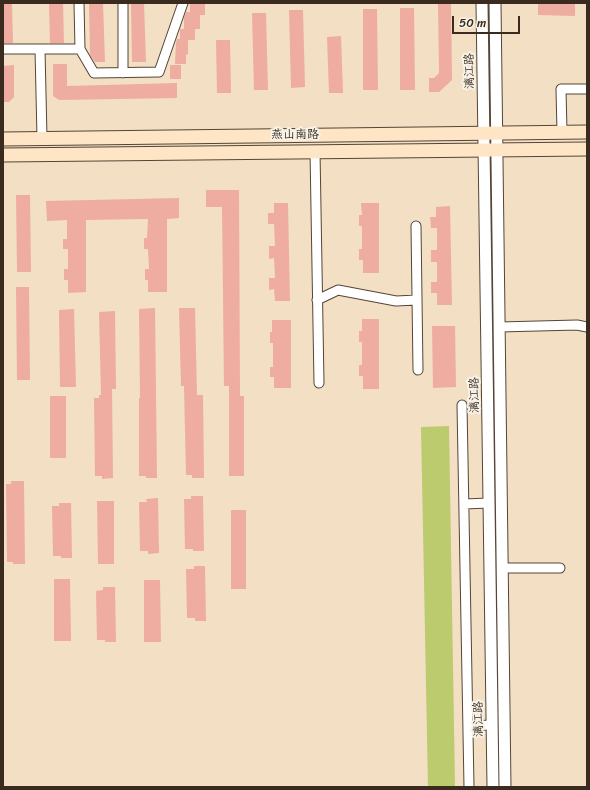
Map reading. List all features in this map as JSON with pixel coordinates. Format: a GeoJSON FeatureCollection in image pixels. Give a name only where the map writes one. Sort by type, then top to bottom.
{"type":"FeatureCollection","features":[{"type":"Feature","properties":{"kind":"main road","name":"燕山南路"},"geometry":{"type":"LineString","coordinates":[[3,139],[587,132]]}},
{"type":"Feature","properties":{"kind":"main road"},"geometry":{"type":"LineString","coordinates":[[315,135],[316,151]]}},
{"type":"Feature","properties":{"kind":"main road"},"geometry":{"type":"LineString","coordinates":[[203,136],[203,152]]}},
{"type":"Feature","properties":{"kind":"main road"},"geometry":{"type":"LineString","coordinates":[[42,138],[42,154]]}},
{"type":"Feature","properties":{"kind":"main road","name":"燕山南路"},"geometry":{"type":"LineString","coordinates":[[3,155],[587,149]]}},
{"type":"Feature","properties":{"kind":"street"},"geometry":{"type":"LineString","coordinates":[[79,3],[80,49],[94,73],[159,72],[183,3]]}},
{"type":"Feature","properties":{"kind":"street"},"geometry":{"type":"LineString","coordinates":[[123,3],[123,73]]}},
{"type":"Feature","properties":{"kind":"street","name":"漓江路"},"geometry":{"type":"LineString","coordinates":[[482,3],[491,133],[497,150],[505,787]]}},
{"type":"Feature","properties":{"kind":"street","name":"漓江路"},"geometry":{"type":"LineString","coordinates":[[493,787],[484,150],[491,133],[495,3]]}},
{"type":"Feature","properties":{"kind":"street"},"geometry":{"type":"LineString","coordinates":[[3,49],[80,49]]}},
{"type":"Feature","properties":{"kind":"street"},"geometry":{"type":"LineString","coordinates":[[40,49],[42,138]]}},
{"type":"Feature","properties":{"kind":"street"},"geometry":{"type":"LineString","coordinates":[[562,132],[561,89],[587,89]]}},
{"type":"Feature","properties":{"kind":"street"},"geometry":{"type":"LineString","coordinates":[[316,151],[319,383]]}},
{"type":"Feature","properties":{"kind":"street"},"geometry":{"type":"LineString","coordinates":[[416,226],[418,370]]}},
{"type":"Feature","properties":{"kind":"street"},"geometry":{"type":"LineString","coordinates":[[318,300],[338,290],[396,301],[417,300]]}},
{"type":"Feature","properties":{"kind":"street"},"geometry":{"type":"LineString","coordinates":[[499,327],[577,325],[587,327]]}},
{"type":"Feature","properties":{"kind":"street"},"geometry":{"type":"LineString","coordinates":[[462,405],[468,787]]}},
{"type":"Feature","properties":{"kind":"street"},"geometry":{"type":"LineString","coordinates":[[464,504],[489,503]]}},
{"type":"Feature","properties":{"kind":"street"},"geometry":{"type":"LineString","coordinates":[[503,568],[560,568]]}},
{"type":"Feature","properties":{"kind":"street"},"geometry":{"type":"LineString","coordinates":[[468,726],[492,725]]}},
{"type":"Feature","properties":{"kind":"green space"},"geometry":{"type":"Polygon","coordinates":[[[449,426],[455,787],[428,787],[421,427],[449,426]]]}},
{"type":"Feature","properties":{"kind":"building"},"geometry":{"type":"Polygon","coordinates":[[[3,3],[12,3],[13,43],[3,43],[3,3]]]}},
{"type":"Feature","properties":{"kind":"building"},"geometry":{"type":"Polygon","coordinates":[[[49,3],[63,3],[64,43],[50,43],[49,3]]]}},
{"type":"Feature","properties":{"kind":"building"},"geometry":{"type":"Polygon","coordinates":[[[89,3],[103,3],[105,62],[95,62],[90,55],[89,3]]]}},
{"type":"Feature","properties":{"kind":"building"},"geometry":{"type":"Polygon","coordinates":[[[131,3],[144,3],[146,62],[132,62],[131,3]]]}},
{"type":"Feature","properties":{"kind":"building"},"geometry":{"type":"Polygon","coordinates":[[[205,3],[205,15],[200,15],[200,29],[195,29],[195,40],[188,40],[188,55],[186,54],[186,64],[175,64],[176,43],[177,39],[180,39],[180,29],[184,29],[184,18],[186,12],[190,12],[190,4],[205,3]]]}},
{"type":"Feature","properties":{"kind":"building"},"geometry":{"type":"Polygon","coordinates":[[[438,3],[451,3],[452,80],[439,92],[429,92],[429,78],[434,78],[439,73],[438,3]]]}},
{"type":"Feature","properties":{"kind":"building"},"geometry":{"type":"Polygon","coordinates":[[[538,3],[575,3],[575,16],[538,15],[538,3]]]}},
{"type":"Feature","properties":{"kind":"building"},"geometry":{"type":"Polygon","coordinates":[[[400,8],[414,8],[415,90],[400,90],[400,8]]]}},
{"type":"Feature","properties":{"kind":"building"},"geometry":{"type":"Polygon","coordinates":[[[363,9],[377,9],[378,90],[363,90],[363,9]]]}},
{"type":"Feature","properties":{"kind":"building"},"geometry":{"type":"Polygon","coordinates":[[[289,10],[303,10],[305,87],[291,88],[289,10]]]}},
{"type":"Feature","properties":{"kind":"building"},"geometry":{"type":"Polygon","coordinates":[[[252,13],[266,13],[268,90],[254,90],[252,13]]]}},
{"type":"Feature","properties":{"kind":"building"},"geometry":{"type":"Polygon","coordinates":[[[341,36],[343,93],[329,93],[327,37],[341,36]]]}},
{"type":"Feature","properties":{"kind":"building"},"geometry":{"type":"Polygon","coordinates":[[[216,40],[230,40],[231,93],[217,93],[216,40]]]}},
{"type":"Feature","properties":{"kind":"building"},"geometry":{"type":"Polygon","coordinates":[[[53,64],[67,64],[67,86],[177,83],[177,98],[59,100],[53,96],[53,64]]]}},
{"type":"Feature","properties":{"kind":"building"},"geometry":{"type":"Polygon","coordinates":[[[14,65],[14,97],[9,102],[3,102],[3,66],[14,65]]]}},
{"type":"Feature","properties":{"kind":"building"},"geometry":{"type":"Polygon","coordinates":[[[170,65],[181,65],[181,79],[170,79],[170,65]]]}},
{"type":"Feature","properties":{"kind":"building"},"geometry":{"type":"Polygon","coordinates":[[[206,190],[239,190],[240,396],[244,396],[244,476],[229,476],[229,386],[224,386],[222,207],[206,207],[206,190]]]}},
{"type":"Feature","properties":{"kind":"building"},"geometry":{"type":"Polygon","coordinates":[[[16,195],[30,195],[31,272],[17,272],[16,195]]]}},
{"type":"Feature","properties":{"kind":"building"},"geometry":{"type":"Polygon","coordinates":[[[179,198],[179,218],[167,219],[167,292],[148,292],[148,280],[145,280],[145,269],[149,269],[148,249],[144,249],[144,238],[147,238],[148,219],[86,220],[86,292],[68,293],[68,280],[64,280],[64,269],[68,269],[68,249],[63,249],[63,239],[67,239],[67,220],[47,221],[46,201],[179,198]]]}},
{"type":"Feature","properties":{"kind":"building"},"geometry":{"type":"Polygon","coordinates":[[[274,203],[288,203],[290,301],[275,301],[274,289],[269,290],[269,278],[275,278],[274,258],[269,259],[269,246],[275,246],[274,224],[268,224],[268,213],[274,213],[274,203]]]}},
{"type":"Feature","properties":{"kind":"building"},"geometry":{"type":"Polygon","coordinates":[[[361,203],[379,203],[379,273],[363,273],[363,260],[359,260],[359,249],[362,249],[362,226],[359,226],[359,215],[362,215],[361,203]]]}},
{"type":"Feature","properties":{"kind":"building"},"geometry":{"type":"Polygon","coordinates":[[[450,206],[452,305],[437,305],[437,293],[431,293],[431,282],[437,282],[437,262],[431,262],[431,250],[437,250],[437,228],[431,228],[430,217],[436,217],[436,207],[450,206]]]}},
{"type":"Feature","properties":{"kind":"building"},"geometry":{"type":"Polygon","coordinates":[[[16,287],[29,287],[30,380],[17,380],[16,287]]]}},
{"type":"Feature","properties":{"kind":"building"},"geometry":{"type":"Polygon","coordinates":[[[155,308],[157,478],[146,478],[146,476],[139,476],[139,309],[155,308]]]}},
{"type":"Feature","properties":{"kind":"building"},"geometry":{"type":"Polygon","coordinates":[[[179,308],[195,308],[197,395],[203,395],[204,478],[192,478],[192,475],[186,475],[184,386],[181,386],[179,308]]]}},
{"type":"Feature","properties":{"kind":"building"},"geometry":{"type":"Polygon","coordinates":[[[74,309],[76,387],[60,387],[59,310],[74,309]]]}},
{"type":"Feature","properties":{"kind":"building"},"geometry":{"type":"Polygon","coordinates":[[[115,311],[116,389],[112,389],[113,478],[102,479],[102,476],[95,476],[94,398],[99,398],[99,395],[101,395],[99,312],[115,311]]]}},
{"type":"Feature","properties":{"kind":"building"},"geometry":{"type":"Polygon","coordinates":[[[362,319],[379,319],[379,389],[363,389],[363,376],[359,376],[359,365],[362,365],[362,342],[359,342],[359,331],[362,331],[362,319]]]}},
{"type":"Feature","properties":{"kind":"building"},"geometry":{"type":"Polygon","coordinates":[[[272,320],[291,320],[291,388],[274,388],[274,377],[270,377],[270,367],[273,367],[273,343],[270,343],[272,320]]]}},
{"type":"Feature","properties":{"kind":"building"},"geometry":{"type":"Polygon","coordinates":[[[432,326],[455,326],[456,387],[433,388],[432,326]]]}},
{"type":"Feature","properties":{"kind":"building"},"geometry":{"type":"Polygon","coordinates":[[[50,396],[66,396],[66,458],[50,458],[50,396]]]}},
{"type":"Feature","properties":{"kind":"building"},"geometry":{"type":"Polygon","coordinates":[[[11,481],[24,481],[25,564],[13,564],[13,562],[7,562],[6,484],[11,484],[11,481]]]}},
{"type":"Feature","properties":{"kind":"building"},"geometry":{"type":"Polygon","coordinates":[[[191,496],[203,496],[204,551],[185,549],[184,499],[191,499],[191,496]]]}},
{"type":"Feature","properties":{"kind":"building"},"geometry":{"type":"Polygon","coordinates":[[[158,498],[159,553],[148,554],[148,551],[140,551],[139,502],[147,502],[146,499],[158,498]]]}},
{"type":"Feature","properties":{"kind":"building"},"geometry":{"type":"Polygon","coordinates":[[[97,501],[114,501],[114,564],[98,564],[97,501]]]}},
{"type":"Feature","properties":{"kind":"building"},"geometry":{"type":"Polygon","coordinates":[[[59,503],[71,503],[72,558],[53,556],[52,506],[59,506],[59,503]]]}},
{"type":"Feature","properties":{"kind":"building"},"geometry":{"type":"Polygon","coordinates":[[[231,510],[246,510],[246,589],[231,589],[231,510]]]}},
{"type":"Feature","properties":{"kind":"building"},"geometry":{"type":"Polygon","coordinates":[[[194,566],[205,566],[206,621],[195,621],[195,618],[187,618],[186,569],[194,569],[194,566]]]}},
{"type":"Feature","properties":{"kind":"building"},"geometry":{"type":"Polygon","coordinates":[[[54,579],[70,579],[71,641],[54,641],[54,579]]]}},
{"type":"Feature","properties":{"kind":"building"},"geometry":{"type":"Polygon","coordinates":[[[144,580],[160,580],[161,642],[144,642],[144,580]]]}},
{"type":"Feature","properties":{"kind":"building"},"geometry":{"type":"Polygon","coordinates":[[[103,587],[115,587],[116,642],[97,640],[96,591],[103,590],[103,587]]]}}]}
